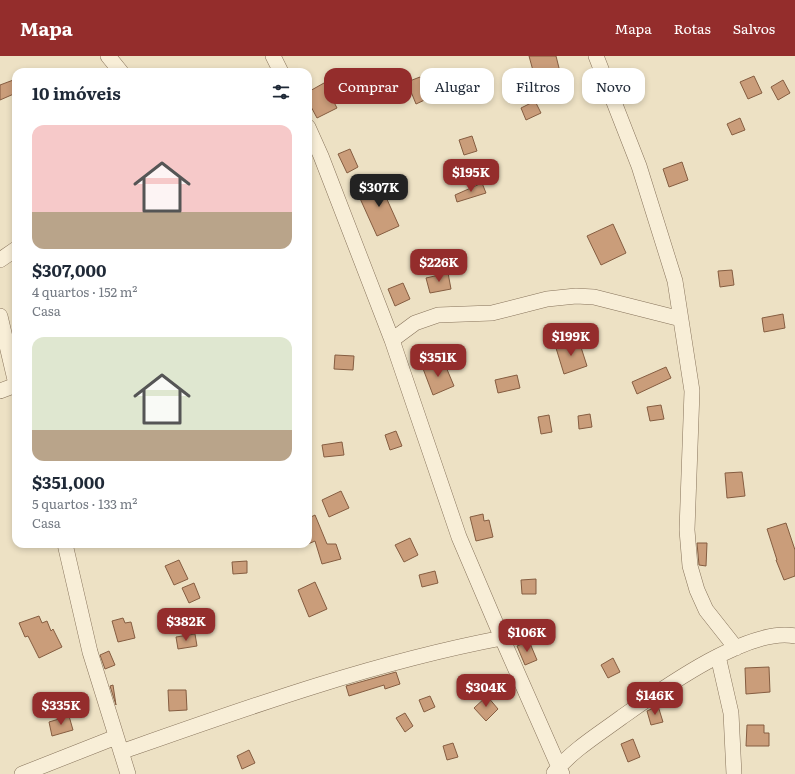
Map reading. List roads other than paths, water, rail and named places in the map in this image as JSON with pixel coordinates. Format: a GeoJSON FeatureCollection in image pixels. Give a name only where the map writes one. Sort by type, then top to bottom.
{"type":"FeatureCollection","features":[{"type":"Feature","properties":{"kind":"street"},"geometry":{"type":"LineString","coordinates":[[108,56],[118,68]]}},
{"type":"Feature","properties":{"kind":"street"},"geometry":{"type":"LineString","coordinates":[[273,56],[279,68]]}},
{"type":"Feature","properties":{"kind":"street"},"geometry":{"type":"LineString","coordinates":[[596,56],[639,166],[675,280],[692,391],[688,530],[690,566],[697,590],[706,610],[736,648]]}},
{"type":"Feature","properties":{"kind":"street"},"geometry":{"type":"LineString","coordinates":[[314,156],[392,340],[459,536],[559,771],[597,735],[660,690],[718,656],[768,637],[795,636]]}},
{"type":"Feature","properties":{"kind":"street"},"geometry":{"type":"LineString","coordinates":[[0,260],[12,252]]}},
{"type":"Feature","properties":{"kind":"street"},"geometry":{"type":"LineString","coordinates":[[392,340],[415,323],[438,315],[492,313],[546,299],[576,296],[594,297],[681,319]]}},
{"type":"Feature","properties":{"kind":"street"},"geometry":{"type":"LineString","coordinates":[[0,316],[12,367]]}},
{"type":"Feature","properties":{"kind":"street"},"geometry":{"type":"LineString","coordinates":[[0,392],[12,386]]}},
{"type":"Feature","properties":{"kind":"street"},"geometry":{"type":"LineString","coordinates":[[66,548],[90,652],[128,774]]}},
{"type":"Feature","properties":{"kind":"street"},"geometry":{"type":"LineString","coordinates":[[121,752],[309,687],[465,645],[502,638]]}},
{"type":"Feature","properties":{"kind":"street"},"geometry":{"type":"LineString","coordinates":[[718,656],[731,713],[734,774]]}},
{"type":"Feature","properties":{"kind":"street"},"geometry":{"type":"LineString","coordinates":[[22,774],[116,737]]}}]}
